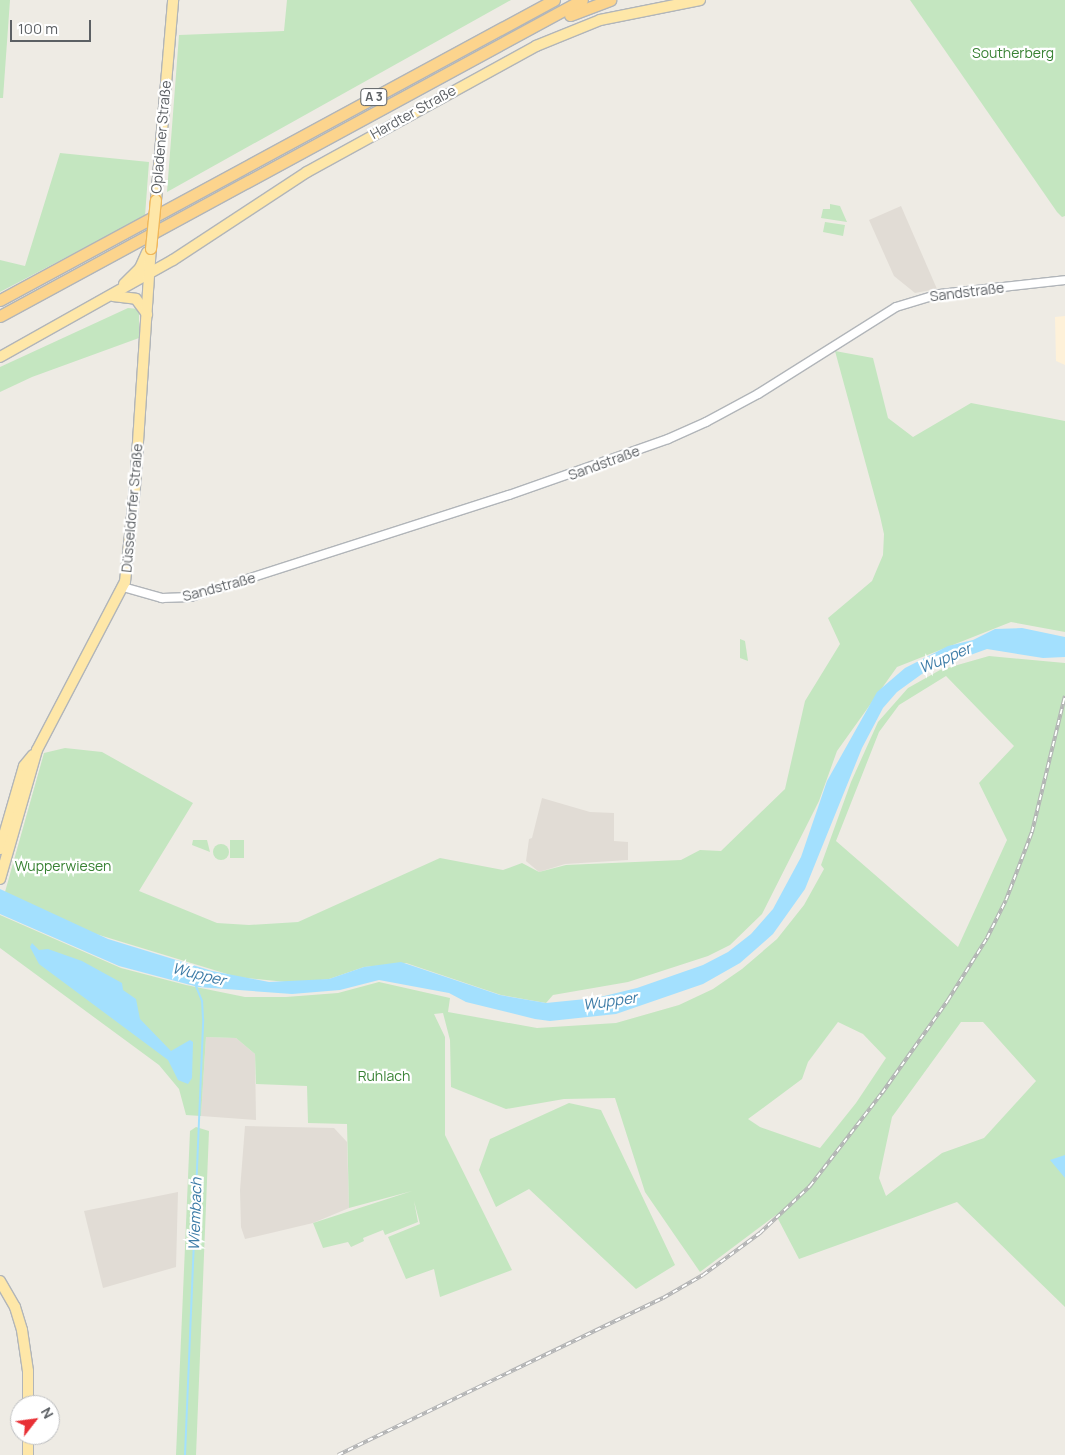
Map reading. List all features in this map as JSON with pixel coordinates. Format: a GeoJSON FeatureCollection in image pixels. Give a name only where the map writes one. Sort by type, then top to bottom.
{"type":"FeatureCollection","features":[{"type":"Feature","properties":{"kind":"highway","name":"A 3"},"geometry":{"type":"LineString","coordinates":[[0,316],[582,0]]}},
{"type":"Feature","properties":{"kind":"highway"},"geometry":{"type":"LineString","coordinates":[[538,24],[554,23],[594,4],[610,0]]}},
{"type":"Feature","properties":{"kind":"highway","name":"A 3"},"geometry":{"type":"LineString","coordinates":[[0,300],[552,1]]}},
{"type":"Feature","properties":{"kind":"main road","name":"Opladener Straße"},"geometry":{"type":"LineString","coordinates":[[149,250],[156,200],[173,0]]}},
{"type":"Feature","properties":{"kind":"main road","name":"Hardter Straße"},"geometry":{"type":"LineString","coordinates":[[113,296],[307,172],[536,46],[600,20],[700,0]]}},
{"type":"Feature","properties":{"kind":"main road"},"geometry":{"type":"LineString","coordinates":[[148,274],[149,250]]}},
{"type":"Feature","properties":{"kind":"main road"},"geometry":{"type":"LineString","coordinates":[[0,357],[113,296],[136,273],[149,250]]}},
{"type":"Feature","properties":{"kind":"main road","name":"Düsseldorfer Straße"},"geometry":{"type":"LineString","coordinates":[[0,880],[3,852],[24,766],[37,750],[123,587],[132,517],[148,315],[148,274]]}},
{"type":"Feature","properties":{"kind":"main road"},"geometry":{"type":"LineString","coordinates":[[113,296],[136,299],[148,315]]}},
{"type":"Feature","properties":{"kind":"main road"},"geometry":{"type":"LineString","coordinates":[[0,1281],[15,1307],[23,1333],[28,1371],[28,1395]]}},
{"type":"Feature","properties":{"kind":"street","name":"Sandstraße"},"geometry":{"type":"LineString","coordinates":[[123,587],[162,598],[191,597],[514,494],[659,443],[706,422],[758,394],[896,307],[939,294],[1065,280]]}},
{"type":"Feature","properties":{"kind":"shaded area"},"geometry":{"type":"Polygon","coordinates":[[[901,206],[937,289],[915,293],[894,276],[869,220],[901,206]]]}},
{"type":"Feature","properties":{"kind":"shaded area"},"geometry":{"type":"Polygon","coordinates":[[[1065,316],[1065,365],[1056,361],[1055,317],[1065,316]]]}},
{"type":"Feature","properties":{"kind":"shaded area"},"geometry":{"type":"Polygon","coordinates":[[[542,798],[590,812],[614,813],[614,841],[628,842],[628,860],[565,864],[539,872],[526,861],[529,839],[532,838],[542,798]]]}},
{"type":"Feature","properties":{"kind":"shaded area"},"geometry":{"type":"Polygon","coordinates":[[[206,1037],[236,1038],[255,1054],[256,1120],[201,1116],[206,1037]]]}},
{"type":"Feature","properties":{"kind":"shaded area"},"geometry":{"type":"Polygon","coordinates":[[[245,1126],[334,1128],[347,1142],[349,1208],[313,1223],[245,1239],[241,1227],[240,1190],[245,1126]]]}},
{"type":"Feature","properties":{"kind":"shaded area"},"geometry":{"type":"Polygon","coordinates":[[[178,1192],[176,1267],[103,1288],[84,1211],[178,1192]]]}},
{"type":"Feature","properties":{"kind":"green space"},"geometry":{"type":"Polygon","coordinates":[[[0,0],[10,0],[3,98],[0,98],[0,0]]]}},
{"type":"Feature","properties":{"kind":"green space"},"geometry":{"type":"Polygon","coordinates":[[[287,0],[511,0],[167,192],[179,35],[284,31],[287,0]]]}},
{"type":"Feature","properties":{"kind":"green space","name":"Southerberg"},"geometry":{"type":"Polygon","coordinates":[[[910,0],[1065,0],[1065,216],[1062,217],[1057,212],[910,0]]]}},
{"type":"Feature","properties":{"kind":"green space"},"geometry":{"type":"Polygon","coordinates":[[[60,153],[149,162],[145,216],[0,292],[0,260],[25,266],[60,153]]]}},
{"type":"Feature","properties":{"kind":"green space"},"geometry":{"type":"Polygon","coordinates":[[[830,204],[840,206],[847,222],[821,218],[823,209],[830,209],[830,204]]]}},
{"type":"Feature","properties":{"kind":"green space"},"geometry":{"type":"Polygon","coordinates":[[[825,222],[845,225],[843,236],[823,232],[825,222]]]}},
{"type":"Feature","properties":{"kind":"green space"},"geometry":{"type":"Polygon","coordinates":[[[128,308],[139,309],[139,338],[32,377],[0,392],[0,367],[128,308]]]}},
{"type":"Feature","properties":{"kind":"green space","name":"Wupperwiesen"},"geometry":{"type":"Polygon","coordinates":[[[835,351],[873,358],[888,418],[913,437],[971,403],[1065,421],[1065,632],[1011,622],[897,667],[837,751],[819,801],[762,914],[730,945],[708,956],[628,982],[553,995],[546,1003],[501,995],[406,963],[364,967],[329,979],[296,983],[237,977],[86,931],[5,892],[44,753],[65,748],[102,752],[193,803],[139,891],[217,923],[249,925],[298,922],[440,858],[503,870],[522,863],[539,872],[566,865],[681,860],[700,850],[721,851],[785,789],[805,701],[840,644],[828,618],[872,581],[883,555],[884,534],[880,516],[835,351]]]}},
{"type":"Feature","properties":{"kind":"green space"},"geometry":{"type":"Polygon","coordinates":[[[740,639],[745,641],[748,661],[740,658],[740,639]]]}},
{"type":"Feature","properties":{"kind":"green space","name":"Ruhlach"},"geometry":{"type":"Polygon","coordinates":[[[989,656],[1065,663],[1065,1307],[957,1202],[799,1259],[776,1215],[700,1272],[645,1192],[615,1098],[564,1099],[506,1109],[451,1087],[450,1040],[443,1013],[434,1014],[445,1037],[445,1135],[512,1270],[440,1297],[434,1269],[406,1279],[388,1237],[420,1224],[414,1201],[418,1222],[385,1235],[383,1230],[363,1238],[364,1241],[351,1247],[348,1242],[323,1248],[313,1223],[412,1191],[349,1208],[347,1124],[308,1123],[307,1086],[256,1084],[255,1054],[236,1038],[206,1037],[201,1116],[186,1115],[179,1089],[159,1065],[0,948],[0,915],[121,968],[186,985],[245,997],[286,997],[338,993],[379,982],[450,998],[448,1012],[537,1028],[616,1023],[679,1005],[713,989],[742,969],[777,939],[804,905],[824,869],[821,865],[851,782],[878,722],[908,688],[940,670],[989,656]],[[946,676],[899,705],[879,732],[836,841],[958,947],[1007,840],[979,783],[1014,746],[946,676]],[[838,1022],[808,1062],[802,1079],[748,1119],[760,1127],[820,1148],[856,1103],[886,1058],[863,1034],[838,1022]],[[961,1022],[892,1117],[879,1178],[886,1196],[942,1153],[984,1138],[1036,1081],[983,1022],[961,1022]]]}},
{"type":"Feature","properties":{"kind":"green space"},"geometry":{"type":"Polygon","coordinates":[[[193,840],[207,840],[210,852],[192,845],[193,840]]]}},
{"type":"Feature","properties":{"kind":"green space"},"geometry":{"type":"Polygon","coordinates":[[[230,840],[244,840],[244,858],[230,858],[230,840]]]}},
{"type":"Feature","properties":{"kind":"green space"},"geometry":{"type":"Polygon","coordinates":[[[218,844],[224,844],[229,849],[227,858],[218,860],[213,855],[213,849],[218,844]]]}},
{"type":"Feature","properties":{"kind":"green space"},"geometry":{"type":"Polygon","coordinates":[[[569,1103],[601,1110],[675,1265],[636,1289],[529,1189],[496,1207],[479,1170],[490,1139],[569,1103]]]}},
{"type":"Feature","properties":{"kind":"green space"},"geometry":{"type":"Polygon","coordinates":[[[196,1127],[209,1131],[196,1455],[176,1455],[190,1131],[196,1127]]]}},
{"type":"Feature","properties":{"kind":"water","name":"Wupper"},"geometry":{"type":"Polygon","coordinates":[[[1022,628],[1065,637],[1065,657],[1043,658],[987,649],[926,671],[897,692],[883,708],[862,748],[805,889],[773,934],[740,963],[703,984],[616,1014],[550,1021],[535,1019],[466,1002],[449,993],[379,980],[340,990],[292,994],[198,987],[119,966],[0,914],[0,889],[108,939],[212,971],[269,982],[329,979],[364,967],[401,962],[500,995],[546,1003],[596,998],[637,988],[703,965],[728,952],[751,934],[773,909],[801,857],[827,781],[877,692],[905,668],[948,646],[973,640],[995,629],[1022,628]]]}},
{"type":"Feature","properties":{"kind":"water"},"geometry":{"type":"Polygon","coordinates":[[[32,943],[39,950],[48,949],[82,961],[122,983],[123,990],[136,999],[140,1019],[171,1051],[190,1040],[193,1042],[192,1078],[188,1084],[178,1080],[168,1060],[39,964],[30,947],[32,943]]]}},
{"type":"Feature","properties":{"kind":"water"},"geometry":{"type":"Polygon","coordinates":[[[1065,1155],[1065,1178],[1050,1160],[1065,1155]]]}},
{"type":"Feature","properties":{"kind":"waterway","name":"Wiembach"},"geometry":{"type":"LineString","coordinates":[[185,1455],[203,1019],[202,1001],[195,984]]}},
{"type":"Feature","properties":{"kind":"railway"},"geometry":{"type":"LineString","coordinates":[[338,1455],[663,1298],[703,1275],[760,1233],[810,1186],[882,1093],[948,1000],[987,938],[1006,900],[1032,832],[1065,696]]}}]}
